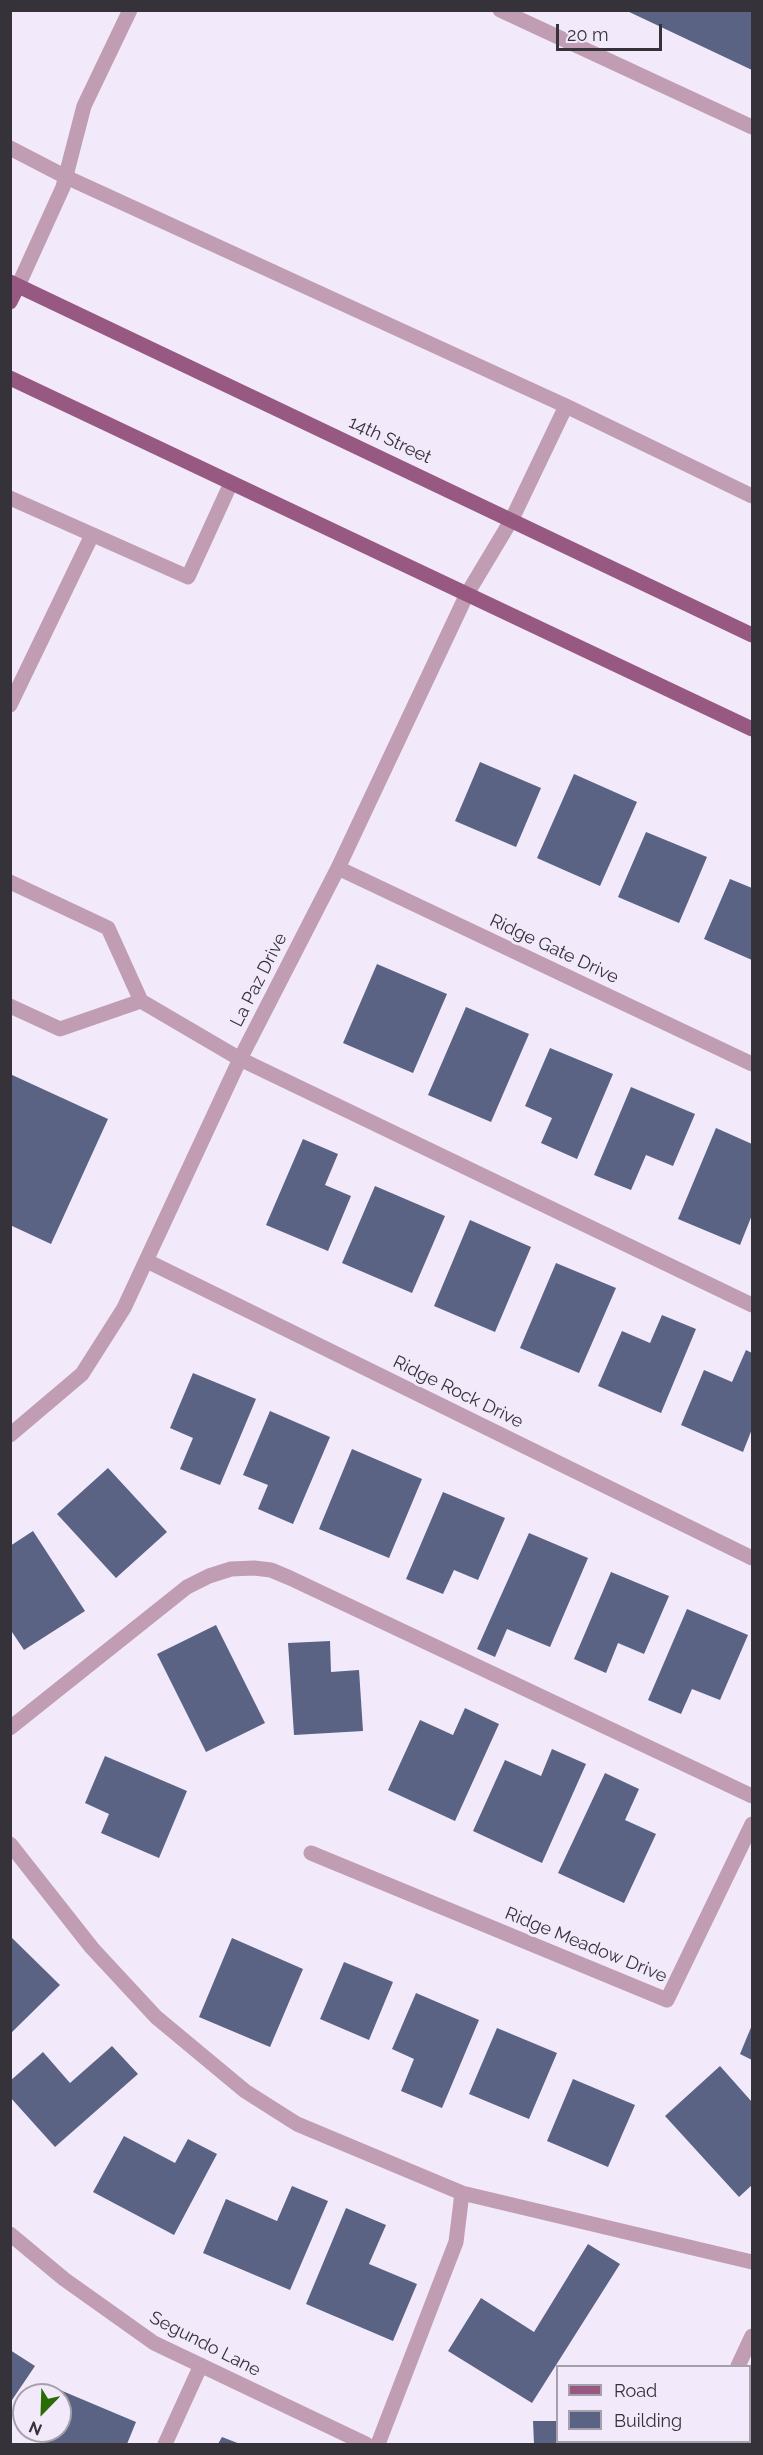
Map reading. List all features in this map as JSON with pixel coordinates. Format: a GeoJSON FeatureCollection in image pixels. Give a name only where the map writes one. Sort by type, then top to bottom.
{"type":"FeatureCollection","features":[{"type":"Feature","properties":{"kind":"main road"},"geometry":{"type":"LineString","coordinates":[[10,302],[14,284]]}},
{"type":"Feature","properties":{"kind":"main road","name":"14th Street"},"geometry":{"type":"LineString","coordinates":[[14,284],[753,635]]}},
{"type":"Feature","properties":{"kind":"main road"},"geometry":{"type":"LineString","coordinates":[[10,378],[753,729]]}},
{"type":"Feature","properties":{"kind":"street"},"geometry":{"type":"LineString","coordinates":[[14,284],[66,177],[84,105],[130,10]]}},
{"type":"Feature","properties":{"kind":"street"},"geometry":{"type":"LineString","coordinates":[[500,10],[753,127]]}},
{"type":"Feature","properties":{"kind":"street"},"geometry":{"type":"LineString","coordinates":[[10,148],[66,177],[566,406],[753,496]]}},
{"type":"Feature","properties":{"kind":"street","name":"La Paz Drive"},"geometry":{"type":"LineString","coordinates":[[10,1435],[82,1374],[124,1308],[240,1059],[338,868],[467,594],[512,519],[566,406]]}},
{"type":"Feature","properties":{"kind":"street"},"geometry":{"type":"LineString","coordinates":[[10,498],[188,577],[231,483]]}},
{"type":"Feature","properties":{"kind":"street"},"geometry":{"type":"LineString","coordinates":[[10,705],[92,535]]}},
{"type":"Feature","properties":{"kind":"street","name":"Ridge Gate Drive"},"geometry":{"type":"LineString","coordinates":[[338,868],[753,1064]]}},
{"type":"Feature","properties":{"kind":"street"},"geometry":{"type":"LineString","coordinates":[[10,882],[108,928],[141,1001],[240,1059],[753,1305]]}},
{"type":"Feature","properties":{"kind":"street"},"geometry":{"type":"LineString","coordinates":[[10,1006],[60,1029],[141,1001]]}},
{"type":"Feature","properties":{"kind":"street","name":"Ridge Rock Drive"},"geometry":{"type":"LineString","coordinates":[[147,1261],[753,1558]]}},
{"type":"Feature","properties":{"kind":"street"},"geometry":{"type":"LineString","coordinates":[[10,1728],[187,1587],[209,1576],[231,1569],[254,1568],[271,1570],[290,1578],[753,1796]]}},
{"type":"Feature","properties":{"kind":"street","name":"Ridge Meadow Drive"},"geometry":{"type":"LineString","coordinates":[[311,1853],[667,2000],[753,1824]]}},
{"type":"Feature","properties":{"kind":"street"},"geometry":{"type":"LineString","coordinates":[[10,1844],[92,1948],[156,2017],[245,2091],[297,2124],[462,2193],[753,2262]]}},
{"type":"Feature","properties":{"kind":"street"},"geometry":{"type":"LineString","coordinates":[[378,2445],[456,2242],[462,2193]]}},
{"type":"Feature","properties":{"kind":"street","name":"Segundo Lane"},"geometry":{"type":"LineString","coordinates":[[10,2235],[64,2279],[154,2343],[366,2445]]}},
{"type":"Feature","properties":{"kind":"street"},"geometry":{"type":"LineString","coordinates":[[739,2365],[753,2336]]}},
{"type":"Feature","properties":{"kind":"street"},"geometry":{"type":"LineString","coordinates":[[165,2445],[201,2365]]}},
{"type":"Feature","properties":{"kind":"building"},"geometry":{"type":"Polygon","coordinates":[[[625,10],[752,10],[752,70],[625,10]]]}},
{"type":"Feature","properties":{"kind":"building"},"geometry":{"type":"Polygon","coordinates":[[[480,762],[541,788],[516,847],[455,821],[480,762]]]}},
{"type":"Feature","properties":{"kind":"building"},"geometry":{"type":"Polygon","coordinates":[[[574,774],[637,802],[600,886],[537,858],[574,774]]]}},
{"type":"Feature","properties":{"kind":"building"},"geometry":{"type":"Polygon","coordinates":[[[646,832],[707,857],[679,923],[618,897],[646,832]]]}},
{"type":"Feature","properties":{"kind":"building"},"geometry":{"type":"Polygon","coordinates":[[[730,879],[752,888],[752,960],[704,939],[730,879]]]}},
{"type":"Feature","properties":{"kind":"building"},"geometry":{"type":"Polygon","coordinates":[[[377,964],[447,994],[413,1073],[343,1043],[377,964]]]}},
{"type":"Feature","properties":{"kind":"building"},"geometry":{"type":"Polygon","coordinates":[[[466,1007],[529,1034],[491,1122],[428,1095],[466,1007]]]}},
{"type":"Feature","properties":{"kind":"building"},"geometry":{"type":"Polygon","coordinates":[[[550,1048],[613,1074],[577,1159],[541,1143],[552,1118],[525,1106],[550,1048]]]}},
{"type":"Feature","properties":{"kind":"building"},"geometry":{"type":"Polygon","coordinates":[[[10,1074],[108,1119],[51,1244],[10,1225],[10,1074]]]}},
{"type":"Feature","properties":{"kind":"building"},"geometry":{"type":"Polygon","coordinates":[[[631,1087],[695,1114],[673,1166],[646,1155],[631,1190],[594,1175],[631,1087]]]}},
{"type":"Feature","properties":{"kind":"building"},"geometry":{"type":"Polygon","coordinates":[[[716,1128],[752,1144],[752,1215],[740,1245],[678,1219],[716,1128]]]}},
{"type":"Feature","properties":{"kind":"building"},"geometry":{"type":"Polygon","coordinates":[[[303,1139],[338,1154],[325,1185],[351,1196],[328,1251],[266,1225],[303,1139]]]}},
{"type":"Feature","properties":{"kind":"building"},"geometry":{"type":"Polygon","coordinates":[[[375,1186],[445,1216],[412,1293],[342,1263],[375,1186]]]}},
{"type":"Feature","properties":{"kind":"building"},"geometry":{"type":"Polygon","coordinates":[[[470,1220],[531,1247],[495,1332],[434,1306],[470,1220]]]}},
{"type":"Feature","properties":{"kind":"building"},"geometry":{"type":"Polygon","coordinates":[[[556,1263],[616,1288],[579,1373],[520,1348],[556,1263]]]}},
{"type":"Feature","properties":{"kind":"building"},"geometry":{"type":"Polygon","coordinates":[[[662,1315],[696,1329],[661,1413],[598,1386],[622,1331],[650,1343],[662,1315]]]}},
{"type":"Feature","properties":{"kind":"building"},"geometry":{"type":"Polygon","coordinates":[[[746,1350],[752,1353],[752,1429],[743,1452],[681,1425],[704,1370],[732,1382],[746,1350]]]}},
{"type":"Feature","properties":{"kind":"building"},"geometry":{"type":"Polygon","coordinates":[[[193,1373],[256,1399],[220,1485],[180,1469],[193,1438],[170,1428],[193,1373]]]}},
{"type":"Feature","properties":{"kind":"building"},"geometry":{"type":"Polygon","coordinates":[[[270,1411],[330,1437],[293,1524],[258,1509],[268,1485],[243,1475],[270,1411]]]}},
{"type":"Feature","properties":{"kind":"building"},"geometry":{"type":"Polygon","coordinates":[[[352,1449],[422,1479],[389,1558],[319,1529],[352,1449]]]}},
{"type":"Feature","properties":{"kind":"building"},"geometry":{"type":"Polygon","coordinates":[[[108,1468],[167,1532],[116,1578],[57,1514],[108,1468]]]}},
{"type":"Feature","properties":{"kind":"building"},"geometry":{"type":"Polygon","coordinates":[[[443,1492],[505,1518],[478,1580],[454,1570],[443,1594],[406,1579],[443,1492]]]}},
{"type":"Feature","properties":{"kind":"building"},"geometry":{"type":"Polygon","coordinates":[[[33,1531],[85,1611],[24,1650],[10,1629],[10,1546],[33,1531]]]}},
{"type":"Feature","properties":{"kind":"building"},"geometry":{"type":"Polygon","coordinates":[[[529,1533],[588,1558],[550,1647],[507,1629],[495,1657],[477,1649],[529,1533]]]}},
{"type":"Feature","properties":{"kind":"building"},"geometry":{"type":"Polygon","coordinates":[[[611,1572],[669,1596],[644,1654],[618,1643],[606,1673],[574,1659],[611,1572]]]}},
{"type":"Feature","properties":{"kind":"building"},"geometry":{"type":"Polygon","coordinates":[[[687,1609],[748,1635],[720,1700],[692,1689],[681,1714],[648,1700],[687,1609]]]}},
{"type":"Feature","properties":{"kind":"building"},"geometry":{"type":"Polygon","coordinates":[[[216,1625],[265,1723],[206,1752],[157,1654],[216,1625]]]}},
{"type":"Feature","properties":{"kind":"building"},"geometry":{"type":"Polygon","coordinates":[[[330,1641],[331,1672],[359,1670],[363,1731],[294,1735],[288,1643],[330,1641]]]}},
{"type":"Feature","properties":{"kind":"building"},"geometry":{"type":"Polygon","coordinates":[[[465,1708],[499,1724],[455,1821],[388,1790],[420,1720],[453,1735],[465,1708]]]}},
{"type":"Feature","properties":{"kind":"building"},"geometry":{"type":"Polygon","coordinates":[[[552,1749],[586,1764],[542,1863],[473,1831],[505,1760],[541,1776],[552,1749]]]}},
{"type":"Feature","properties":{"kind":"building"},"geometry":{"type":"Polygon","coordinates":[[[105,1756],[187,1791],[159,1858],[101,1833],[109,1814],[85,1803],[105,1756]]]}},
{"type":"Feature","properties":{"kind":"building"},"geometry":{"type":"Polygon","coordinates":[[[605,1773],[639,1789],[625,1820],[656,1834],[624,1903],[558,1873],[605,1773]]]}},
{"type":"Feature","properties":{"kind":"building"},"geometry":{"type":"Polygon","coordinates":[[[10,1936],[60,1985],[10,2034],[10,1936]]]}},
{"type":"Feature","properties":{"kind":"building"},"geometry":{"type":"Polygon","coordinates":[[[232,1938],[303,1969],[270,2047],[199,2017],[232,1938]]]}},
{"type":"Feature","properties":{"kind":"building"},"geometry":{"type":"Polygon","coordinates":[[[344,1962],[393,1982],[369,2040],[320,2019],[344,1962]]]}},
{"type":"Feature","properties":{"kind":"building"},"geometry":{"type":"Polygon","coordinates":[[[416,1993],[479,2020],[442,2108],[401,2091],[414,2059],[392,2049],[416,1993]]]}},
{"type":"Feature","properties":{"kind":"building"},"geometry":{"type":"Polygon","coordinates":[[[752,2025],[752,2060],[740,2054],[752,2025]]]}},
{"type":"Feature","properties":{"kind":"building"},"geometry":{"type":"Polygon","coordinates":[[[497,2028],[557,2053],[529,2119],[469,2094],[497,2028]]]}},
{"type":"Feature","properties":{"kind":"building"},"geometry":{"type":"Polygon","coordinates":[[[112,2046],[138,2074],[55,2147],[10,2097],[10,2081],[43,2052],[70,2083],[112,2046]]]}},
{"type":"Feature","properties":{"kind":"building"},"geometry":{"type":"Polygon","coordinates":[[[720,2066],[752,2102],[752,2185],[739,2197],[665,2116],[720,2066]]]}},
{"type":"Feature","properties":{"kind":"building"},"geometry":{"type":"Polygon","coordinates":[[[573,2079],[635,2105],[608,2167],[547,2141],[573,2079]]]}},
{"type":"Feature","properties":{"kind":"building"},"geometry":{"type":"Polygon","coordinates":[[[124,2136],[175,2163],[188,2139],[217,2154],[174,2235],[93,2192],[124,2136]]]}},
{"type":"Feature","properties":{"kind":"building"},"geometry":{"type":"Polygon","coordinates":[[[292,2186],[328,2201],[290,2290],[203,2253],[226,2199],[277,2221],[292,2186]]]}},
{"type":"Feature","properties":{"kind":"building"},"geometry":{"type":"Polygon","coordinates":[[[346,2208],[386,2225],[369,2264],[417,2284],[393,2341],[306,2304],[346,2208]]]}},
{"type":"Feature","properties":{"kind":"building"},"geometry":{"type":"Polygon","coordinates":[[[588,2244],[620,2264],[532,2403],[448,2351],[481,2298],[534,2332],[588,2244]]]}},
{"type":"Feature","properties":{"kind":"building"},"geometry":{"type":"Polygon","coordinates":[[[10,2350],[35,2366],[24,2383],[12,2383],[10,2403],[10,2350]]]}},
{"type":"Feature","properties":{"kind":"building"},"geometry":{"type":"Polygon","coordinates":[[[72,2395],[136,2422],[127,2444],[46,2443],[72,2443],[72,2395]]]}},
{"type":"Feature","properties":{"kind":"building"},"geometry":{"type":"Polygon","coordinates":[[[533,2421],[556,2421],[556,2443],[634,2443],[634,2444],[534,2444],[533,2421]]]}},
{"type":"Feature","properties":{"kind":"building"},"geometry":{"type":"Polygon","coordinates":[[[222,2437],[240,2444],[218,2444],[222,2437]]]}}]}
